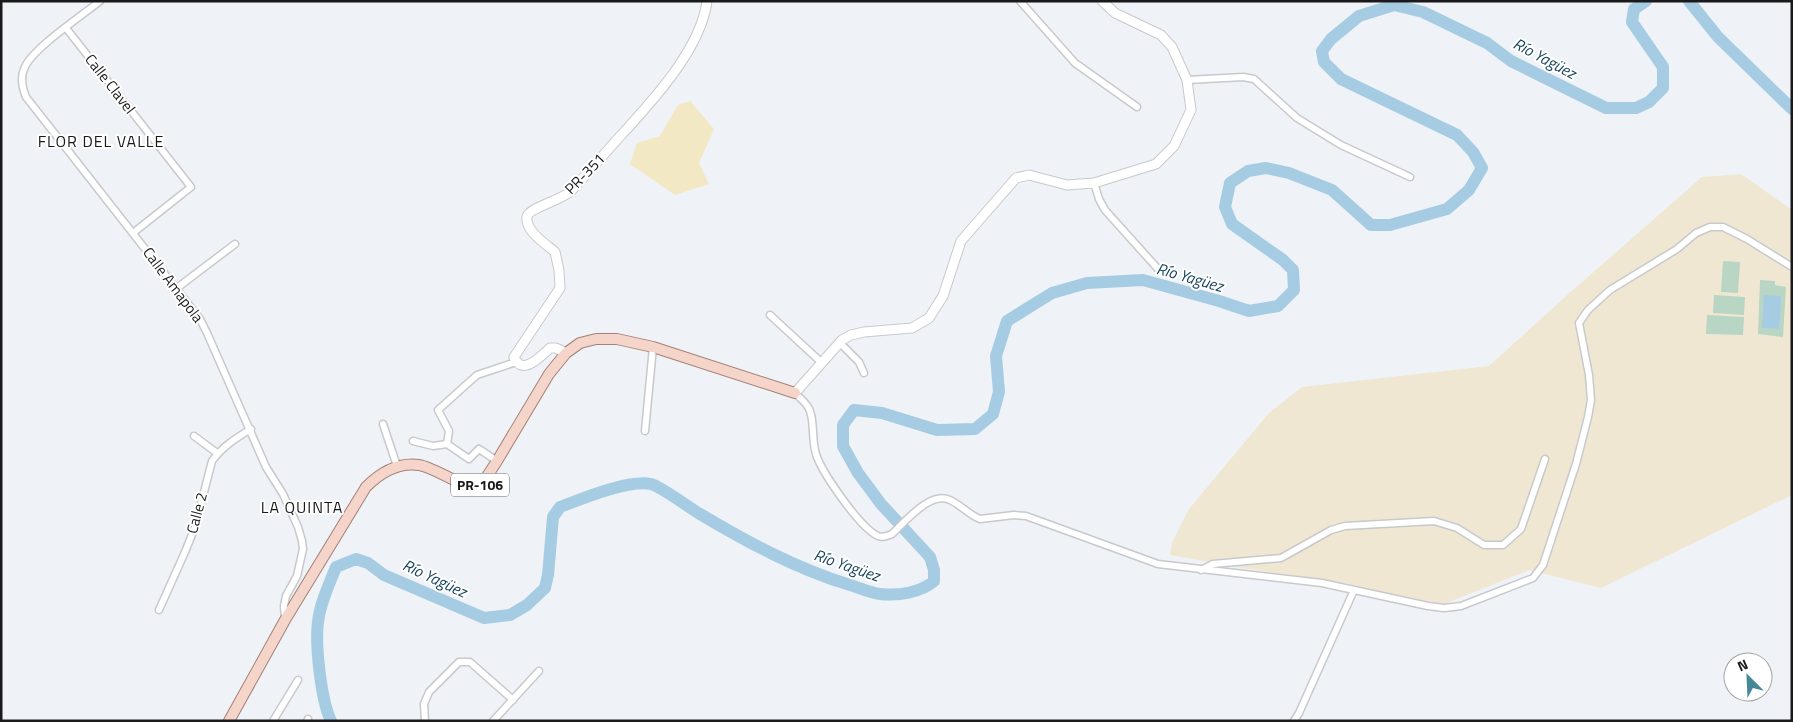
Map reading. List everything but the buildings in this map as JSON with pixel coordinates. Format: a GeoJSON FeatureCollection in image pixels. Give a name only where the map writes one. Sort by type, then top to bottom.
{"type":"FeatureCollection","features":[{"type":"Feature","properties":{"kind":"main road","name":"PR-351"},"geometry":{"type":"LineString","coordinates":[[516,362],[514,357],[560,288],[560,270],[557,256],[530,228],[526,220],[527,216],[532,209],[565,196],[640,116],[660,91],[696,38],[702,25],[707,1]]}},
{"type":"Feature","properties":{"kind":"main road"},"geometry":{"type":"LineString","coordinates":[[795,393],[840,343],[851,335],[912,328],[929,318],[943,296],[961,241],[1016,178],[1029,175],[1067,185],[1094,183],[1156,164],[1174,146],[1191,110],[1188,80],[1172,48],[1161,35],[1115,13],[1102,1]]}},
{"type":"Feature","properties":{"kind":"main road","name":"PR-106"},"geometry":{"type":"LineString","coordinates":[[229,721],[285,620],[366,487],[380,474],[397,466],[420,465],[470,488],[477,489],[497,461],[549,374],[566,353],[580,343],[596,339],[617,339],[653,347],[795,393]]}},
{"type":"Feature","properties":{"kind":"main road"},"geometry":{"type":"LineString","coordinates":[[516,362],[520,365],[530,365],[550,348],[556,348],[566,353]]}},
{"type":"Feature","properties":{"kind":"street","name":"Calle Amapola"},"geometry":{"type":"LineString","coordinates":[[100,1],[33,54],[22,76],[23,90],[26,97],[200,319],[251,429],[266,467],[283,494],[302,540],[303,550],[296,576],[286,596],[284,606],[285,620]]}},
{"type":"Feature","properties":{"kind":"street"},"geometry":{"type":"LineString","coordinates":[[1020,1],[1076,64],[1137,107]]}},
{"type":"Feature","properties":{"kind":"street","name":"Calle Clavel"},"geometry":{"type":"LineString","coordinates":[[66,28],[192,187],[133,233]]}},
{"type":"Feature","properties":{"kind":"street"},"geometry":{"type":"LineString","coordinates":[[1188,80],[1244,77],[1254,79],[1273,98],[1305,122],[1341,145],[1410,177]]}},
{"type":"Feature","properties":{"kind":"street"},"geometry":{"type":"LineString","coordinates":[[1094,183],[1098,199],[1105,210],[1158,269]]}},
{"type":"Feature","properties":{"kind":"street"},"geometry":{"type":"LineString","coordinates":[[795,393],[810,409],[816,455],[828,476],[860,520],[880,537],[892,534],[929,501],[943,498],[951,500],[980,519],[1014,515],[1026,516],[1158,564],[1322,583],[1428,606],[1452,608],[1533,578],[1543,565],[1576,464],[1588,417],[1590,400],[1588,375],[1579,323],[1588,310],[1617,284],[1710,227],[1723,227],[1739,234],[1792,267]]}},
{"type":"Feature","properties":{"kind":"street"},"geometry":{"type":"LineString","coordinates":[[177,288],[235,244]]}},
{"type":"Feature","properties":{"kind":"street"},"geometry":{"type":"LineString","coordinates":[[770,315],[822,363]]}},
{"type":"Feature","properties":{"kind":"street"},"geometry":{"type":"LineString","coordinates":[[840,343],[859,362],[864,373]]}},
{"type":"Feature","properties":{"kind":"street"},"geometry":{"type":"LineString","coordinates":[[645,431],[653,347]]}},
{"type":"Feature","properties":{"kind":"street"},"geometry":{"type":"LineString","coordinates":[[447,444],[449,431],[438,410],[477,376],[516,362]]}},
{"type":"Feature","properties":{"kind":"street"},"geometry":{"type":"LineString","coordinates":[[383,424],[397,466]]}},
{"type":"Feature","properties":{"kind":"street","name":"Calle 2"},"geometry":{"type":"LineString","coordinates":[[159,610],[186,552],[195,527],[212,461],[217,453],[231,440],[251,429]]}},
{"type":"Feature","properties":{"kind":"street"},"geometry":{"type":"LineString","coordinates":[[194,436],[217,453]]}},
{"type":"Feature","properties":{"kind":"street"},"geometry":{"type":"LineString","coordinates":[[413,441],[433,446],[447,444],[469,459],[479,449],[497,461]]}},
{"type":"Feature","properties":{"kind":"street"},"geometry":{"type":"LineString","coordinates":[[1199,570],[1213,564],[1281,558],[1332,530],[1345,526],[1434,521],[1457,528],[1484,545],[1502,545],[1521,529],[1545,459]]}},
{"type":"Feature","properties":{"kind":"street"},"geometry":{"type":"LineString","coordinates":[[1294,721],[1354,590]]}},
{"type":"Feature","properties":{"kind":"street"},"geometry":{"type":"LineString","coordinates":[[425,721],[424,704],[429,692],[459,662],[470,662],[513,700]]}},
{"type":"Feature","properties":{"kind":"street"},"geometry":{"type":"LineString","coordinates":[[492,721],[539,671]]}},
{"type":"Feature","properties":{"kind":"street"},"geometry":{"type":"LineString","coordinates":[[273,721],[298,680]]}},
{"type":"Feature","properties":{"kind":"shaded area"},"geometry":{"type":"Polygon","coordinates":[[[1741,174],[1792,210],[1792,495],[1601,588],[1529,570],[1444,604],[1397,596],[1346,583],[1248,569],[1170,555],[1172,543],[1189,509],[1269,413],[1302,387],[1489,366],[1702,177],[1741,174]]]}},
{"type":"Feature","properties":{"kind":"green space"},"geometry":{"type":"Polygon","coordinates":[[[1723,261],[1740,262],[1738,293],[1721,292],[1723,261]]]}},
{"type":"Feature","properties":{"kind":"green space"},"geometry":{"type":"Polygon","coordinates":[[[1760,280],[1775,281],[1775,285],[1786,287],[1783,337],[1758,334],[1760,280]]]}},
{"type":"Feature","properties":{"kind":"green space"},"geometry":{"type":"Polygon","coordinates":[[[1714,295],[1745,297],[1744,315],[1713,313],[1714,295]]]}},
{"type":"Feature","properties":{"kind":"green space"},"geometry":{"type":"Polygon","coordinates":[[[1707,315],[1744,317],[1743,335],[1706,334],[1707,315]]]}},
{"type":"Feature","properties":{"kind":"sand"},"geometry":{"type":"Polygon","coordinates":[[[690,101],[714,129],[699,163],[709,184],[675,195],[630,164],[637,143],[660,136],[678,105],[690,101]]]}},
{"type":"Feature","properties":{"kind":"water"},"geometry":{"type":"Polygon","coordinates":[[[1764,295],[1781,296],[1779,329],[1762,328],[1764,295]]]}},
{"type":"Feature","properties":{"kind":"waterway","name":"Río Yagüez"},"geometry":{"type":"LineString","coordinates":[[331,721],[324,700],[318,658],[317,632],[325,594],[336,567],[356,559],[368,563],[384,575],[484,618],[510,615],[527,605],[545,588],[548,575],[553,517],[560,507],[630,484],[642,483],[656,486],[754,545],[830,579],[880,594],[901,594],[916,591],[928,585],[934,581],[934,570],[930,557],[881,504],[858,473],[843,446],[843,425],[854,410],[882,413],[937,430],[975,429],[993,414],[999,392],[996,356],[1007,321],[1052,293],[1087,283],[1143,280],[1249,311],[1278,306],[1294,290],[1293,270],[1283,260],[1232,224],[1225,207],[1230,183],[1248,171],[1266,168],[1289,173],[1332,190],[1371,225],[1390,225],[1447,209],[1469,190],[1482,168],[1473,152],[1457,135],[1341,79],[1324,62],[1322,51],[1331,39],[1359,16],[1394,5],[1423,12],[1487,43],[1511,61],[1606,108],[1636,108],[1649,102],[1663,88],[1663,67],[1632,22],[1634,9],[1646,1]]}},
{"type":"Feature","properties":{"kind":"waterway","name":"Río Yagüez"},"geometry":{"type":"LineString","coordinates":[[1689,1],[1718,37],[1792,109]]}},
{"type":"Feature","properties":{"kind":"district","name":"FLOR DEL VALLE"},"geometry":{"type":"Point","coordinates":[101,141]}},
{"type":"Feature","properties":{"kind":"district","name":"LA QUINTA"},"geometry":{"type":"Point","coordinates":[302,507]}}]}
